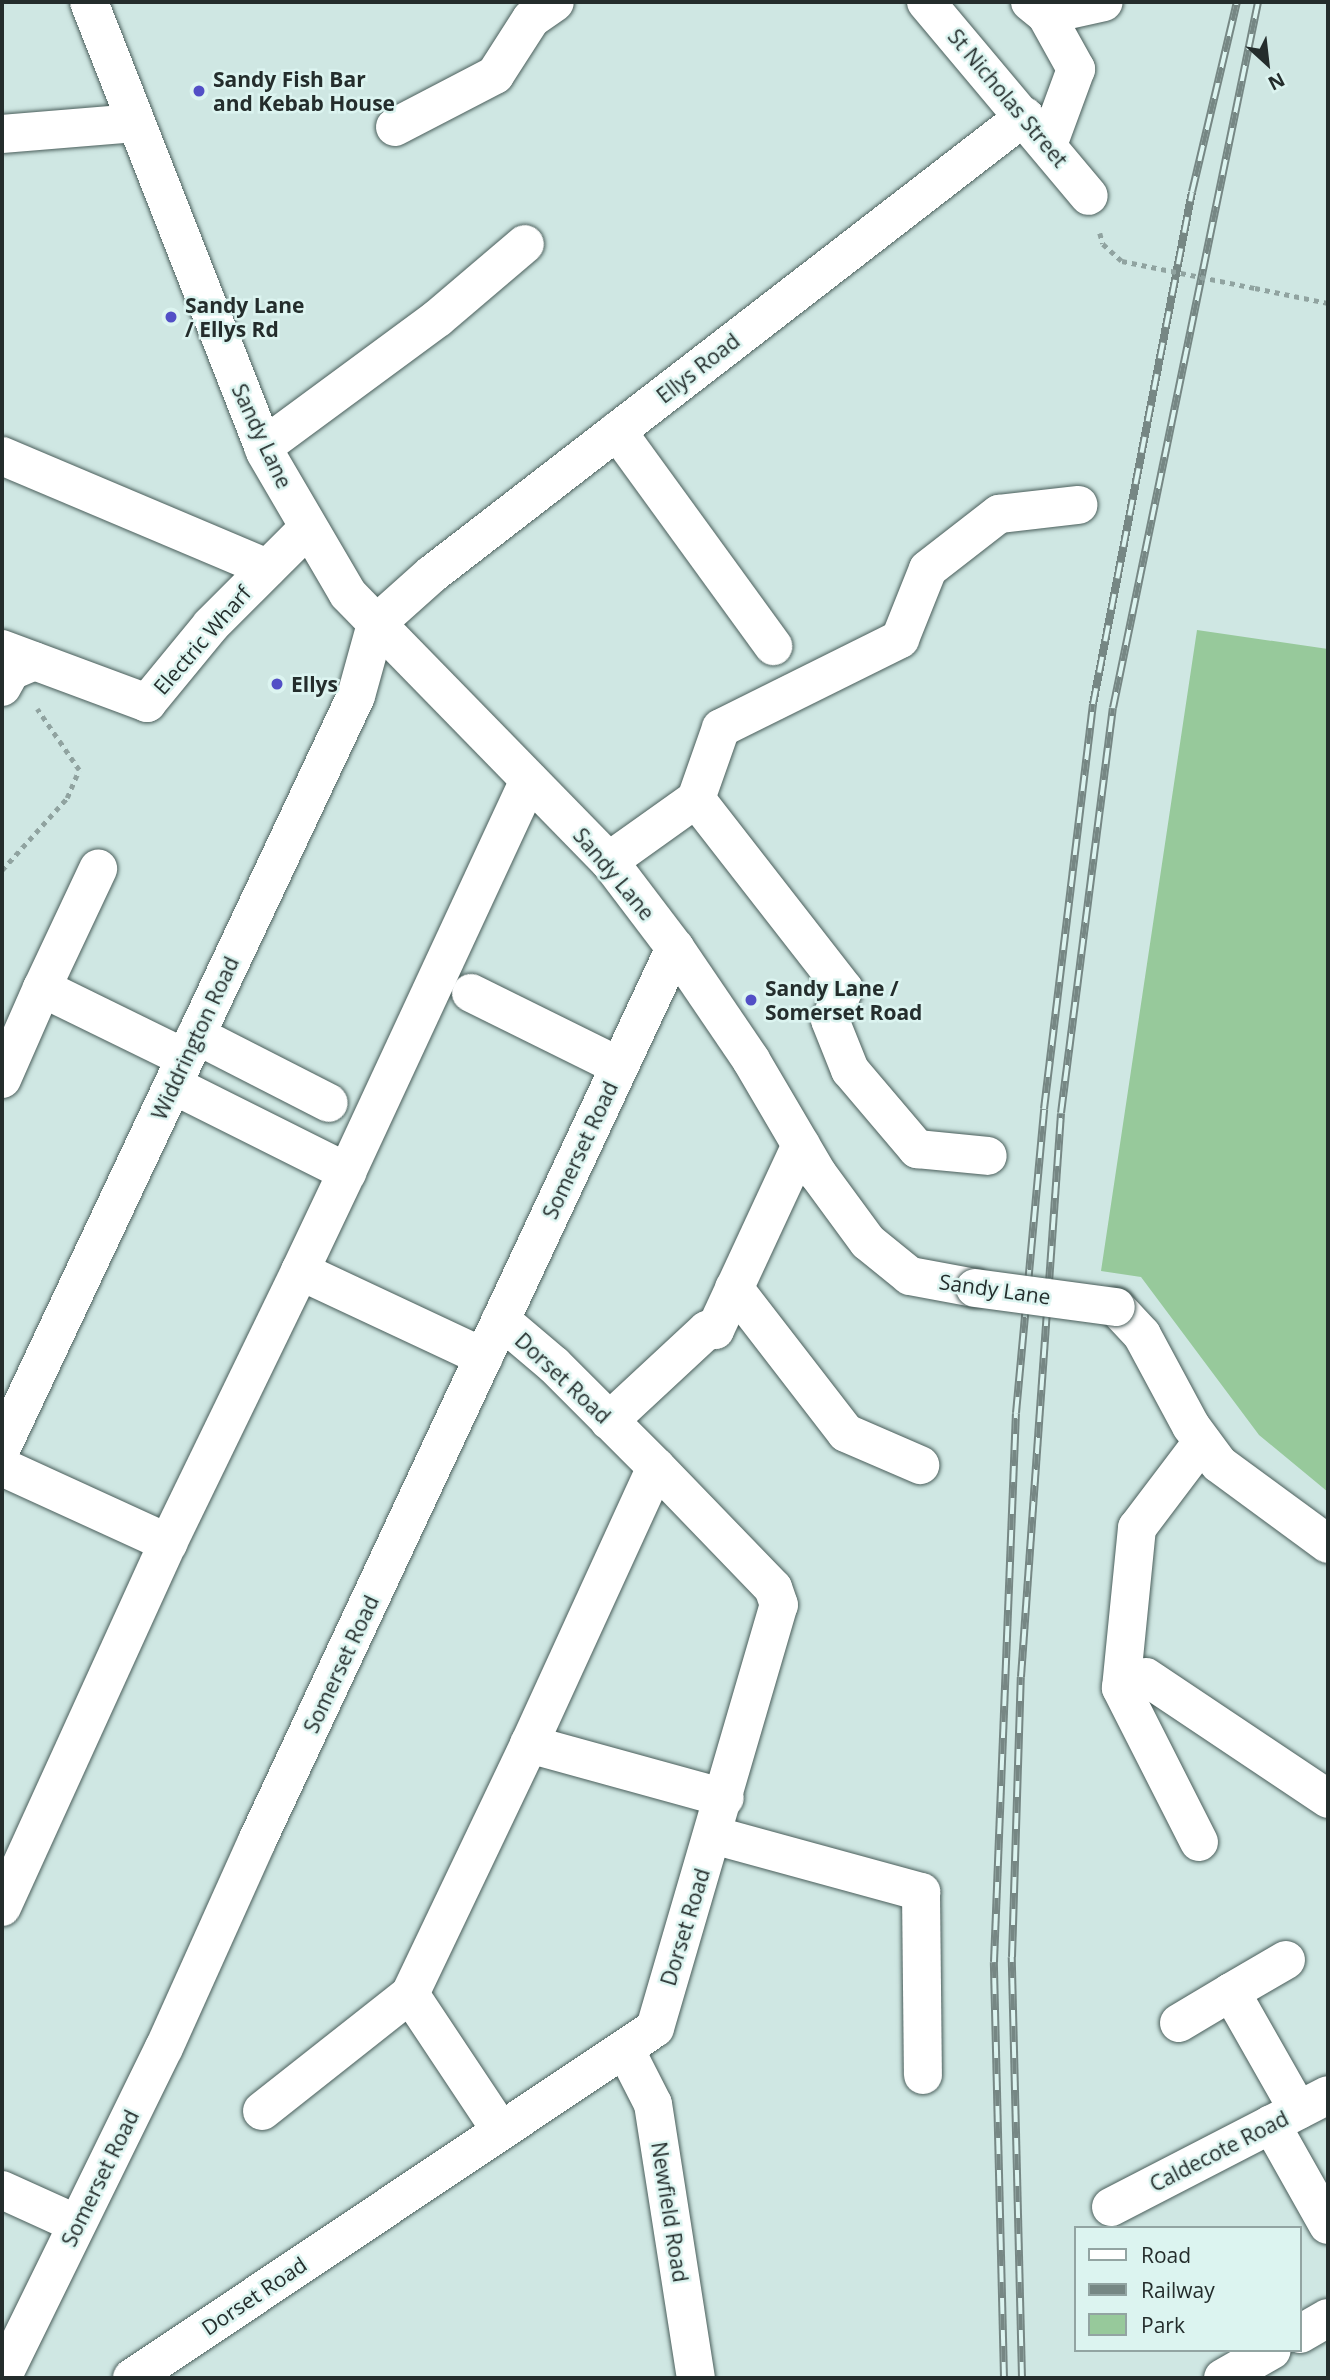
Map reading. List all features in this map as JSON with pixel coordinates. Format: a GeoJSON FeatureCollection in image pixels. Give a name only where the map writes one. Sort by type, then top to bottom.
{"type":"FeatureCollection","features":[{"type":"Feature","properties":{"kind":"street","name":"Sandy Lane"},"geometry":{"type":"LineString","coordinates":[[89,2],[263,447],[348,594],[609,861],[676,948],[751,1060],[801,1145],[868,1242],[910,1276],[975,1288],[1116,1307],[1142,1335],[1202,1441],[1219,1464],[1328,1544]]}},
{"type":"Feature","properties":{"kind":"street"},"geometry":{"type":"LineString","coordinates":[[396,127],[495,75],[531,19],[555,2]]}},
{"type":"Feature","properties":{"kind":"street","name":"St Nicholas Street"},"geometry":{"type":"LineString","coordinates":[[926,2],[1037,130],[1089,196]]}},
{"type":"Feature","properties":{"kind":"street"},"geometry":{"type":"LineString","coordinates":[[1037,130],[1076,69],[1038,8],[1104,2]]}},
{"type":"Feature","properties":{"kind":"street"},"geometry":{"type":"LineString","coordinates":[[2,134],[135,123]]}},
{"type":"Feature","properties":{"kind":"street","name":"Ellys Road"},"geometry":{"type":"LineString","coordinates":[[376,624],[432,574],[617,431],[1037,130]]}},
{"type":"Feature","properties":{"kind":"street"},"geometry":{"type":"LineString","coordinates":[[263,447],[438,318],[525,244]]}},
{"type":"Feature","properties":{"kind":"street"},"geometry":{"type":"LineString","coordinates":[[617,431],[774,646]]}},
{"type":"Feature","properties":{"kind":"street"},"geometry":{"type":"LineString","coordinates":[[2,457],[267,568]]}},
{"type":"Feature","properties":{"kind":"street"},"geometry":{"type":"LineString","coordinates":[[609,861],[696,799],[721,728],[900,639],[928,569],[999,514],[1078,505]]}},
{"type":"Feature","properties":{"kind":"street","name":"Electric Wharf"},"geometry":{"type":"LineString","coordinates":[[12,667],[147,703],[267,568],[308,528]]}},
{"type":"Feature","properties":{"kind":"street","name":"Widdrington Road"},"geometry":{"type":"LineString","coordinates":[[2,1447],[356,696],[376,624]]}},
{"type":"Feature","properties":{"kind":"street"},"geometry":{"type":"LineString","coordinates":[[2,1908],[168,1543],[347,1172],[528,780]]}},
{"type":"Feature","properties":{"kind":"street"},"geometry":{"type":"LineString","coordinates":[[696,799],[844,989],[830,1020],[850,1070],[917,1149],[988,1156]]}},
{"type":"Feature","properties":{"kind":"street"},"geometry":{"type":"LineString","coordinates":[[2,1079],[98,869]]}},
{"type":"Feature","properties":{"kind":"street","name":"Somerset Road"},"geometry":{"type":"LineString","coordinates":[[7,2357],[164,2049],[257,1841],[676,948]]}},
{"type":"Feature","properties":{"kind":"street"},"geometry":{"type":"LineString","coordinates":[[42,988],[185,1059],[347,1172]]}},
{"type":"Feature","properties":{"kind":"street"},"geometry":{"type":"LineString","coordinates":[[471,993],[620,1066]]}},
{"type":"Feature","properties":{"kind":"street"},"geometry":{"type":"LineString","coordinates":[[185,1059],[329,1103]]}},
{"type":"Feature","properties":{"kind":"street"},"geometry":{"type":"LineString","coordinates":[[609,1421],[707,1330],[715,1330],[801,1145]]}},
{"type":"Feature","properties":{"kind":"street"},"geometry":{"type":"LineString","coordinates":[[300,1271],[484,1357]]}},
{"type":"Feature","properties":{"kind":"street"},"geometry":{"type":"LineString","coordinates":[[734,1288],[846,1433],[920,1465]]}},
{"type":"Feature","properties":{"kind":"street","name":"Dorset Road"},"geometry":{"type":"LineString","coordinates":[[132,2378],[501,2131],[626,2051],[655,2028],[725,1797],[779,1605],[773,1588],[656,1467],[554,1364],[501,1320]]}},
{"type":"Feature","properties":{"kind":"street"},"geometry":{"type":"LineString","coordinates":[[1199,1842],[1121,1688],[1137,1528],[1202,1441]]}},
{"type":"Feature","properties":{"kind":"street"},"geometry":{"type":"LineString","coordinates":[[2,1467],[168,1543]]}},
{"type":"Feature","properties":{"kind":"street"},"geometry":{"type":"LineString","coordinates":[[262,2111],[410,1994],[656,1467]]}},
{"type":"Feature","properties":{"kind":"street"},"geometry":{"type":"LineString","coordinates":[[1146,1677],[1328,1799]]}},
{"type":"Feature","properties":{"kind":"street"},"geometry":{"type":"LineString","coordinates":[[529,1744],[725,1797]]}},
{"type":"Feature","properties":{"kind":"street"},"geometry":{"type":"LineString","coordinates":[[713,1835],[921,1892],[923,2075]]}},
{"type":"Feature","properties":{"kind":"street"},"geometry":{"type":"LineString","coordinates":[[1179,2023],[1286,1960]]}},
{"type":"Feature","properties":{"kind":"street"},"geometry":{"type":"LineString","coordinates":[[1231,1992],[1299,2110],[1328,2225]]}},
{"type":"Feature","properties":{"kind":"street"},"geometry":{"type":"LineString","coordinates":[[410,1994],[501,2131]]}},
{"type":"Feature","properties":{"kind":"street","name":"Newfield Road"},"geometry":{"type":"LineString","coordinates":[[626,2051],[653,2104],[696,2378]]}},
{"type":"Feature","properties":{"kind":"street","name":"Caldecote Road"},"geometry":{"type":"LineString","coordinates":[[1111,2207],[1299,2110]]}},
{"type":"Feature","properties":{"kind":"street"},"geometry":{"type":"LineString","coordinates":[[2,2190],[77,2224]]}},
{"type":"Feature","properties":{"kind":"street"},"geometry":{"type":"LineString","coordinates":[[1302,2333],[1328,2318]]}},
{"type":"Feature","properties":{"kind":"street"},"geometry":{"type":"LineString","coordinates":[[1223,2378],[1268,2352]]}},
{"type":"Feature","properties":{"kind":"path"},"geometry":{"type":"LineString","coordinates":[[1122,261],[1328,303]]}},
{"type":"Feature","properties":{"kind":"path"},"geometry":{"type":"LineString","coordinates":[[2,870],[67,798],[79,770],[12,667]]}},
{"type":"Feature","properties":{"kind":"green space"},"geometry":{"type":"Polygon","coordinates":[[[1197,630],[1328,649],[1328,1492],[1259,1435],[1141,1277],[1101,1271],[1197,630]]]}},
{"type":"Feature","properties":{"kind":"railway"},"geometry":{"type":"LineString","coordinates":[[1004,2378],[994,1962],[1016,1413],[1044,1109],[1093,704],[1192,192],[1237,2]]}},
{"type":"Feature","properties":{"kind":"railway"},"geometry":{"type":"LineString","coordinates":[[1022,2378],[1012,1957],[1021,1677],[1061,1113],[1113,708],[1258,2]]}},
{"type":"Feature","properties":{"kind":"place","name":"Sandy Fish Bar and Kebab House"},"geometry":{"type":"Point","coordinates":[199,91]}},
{"type":"Feature","properties":{"kind":"place","name":"Sandy Lane / Ellys Rd"},"geometry":{"type":"Point","coordinates":[171,317]}},
{"type":"Feature","properties":{"kind":"place","name":"Ellys"},"geometry":{"type":"Point","coordinates":[277,684]}},
{"type":"Feature","properties":{"kind":"place","name":"Sandy Lane / Somerset Road"},"geometry":{"type":"Point","coordinates":[751,1000]}}]}
